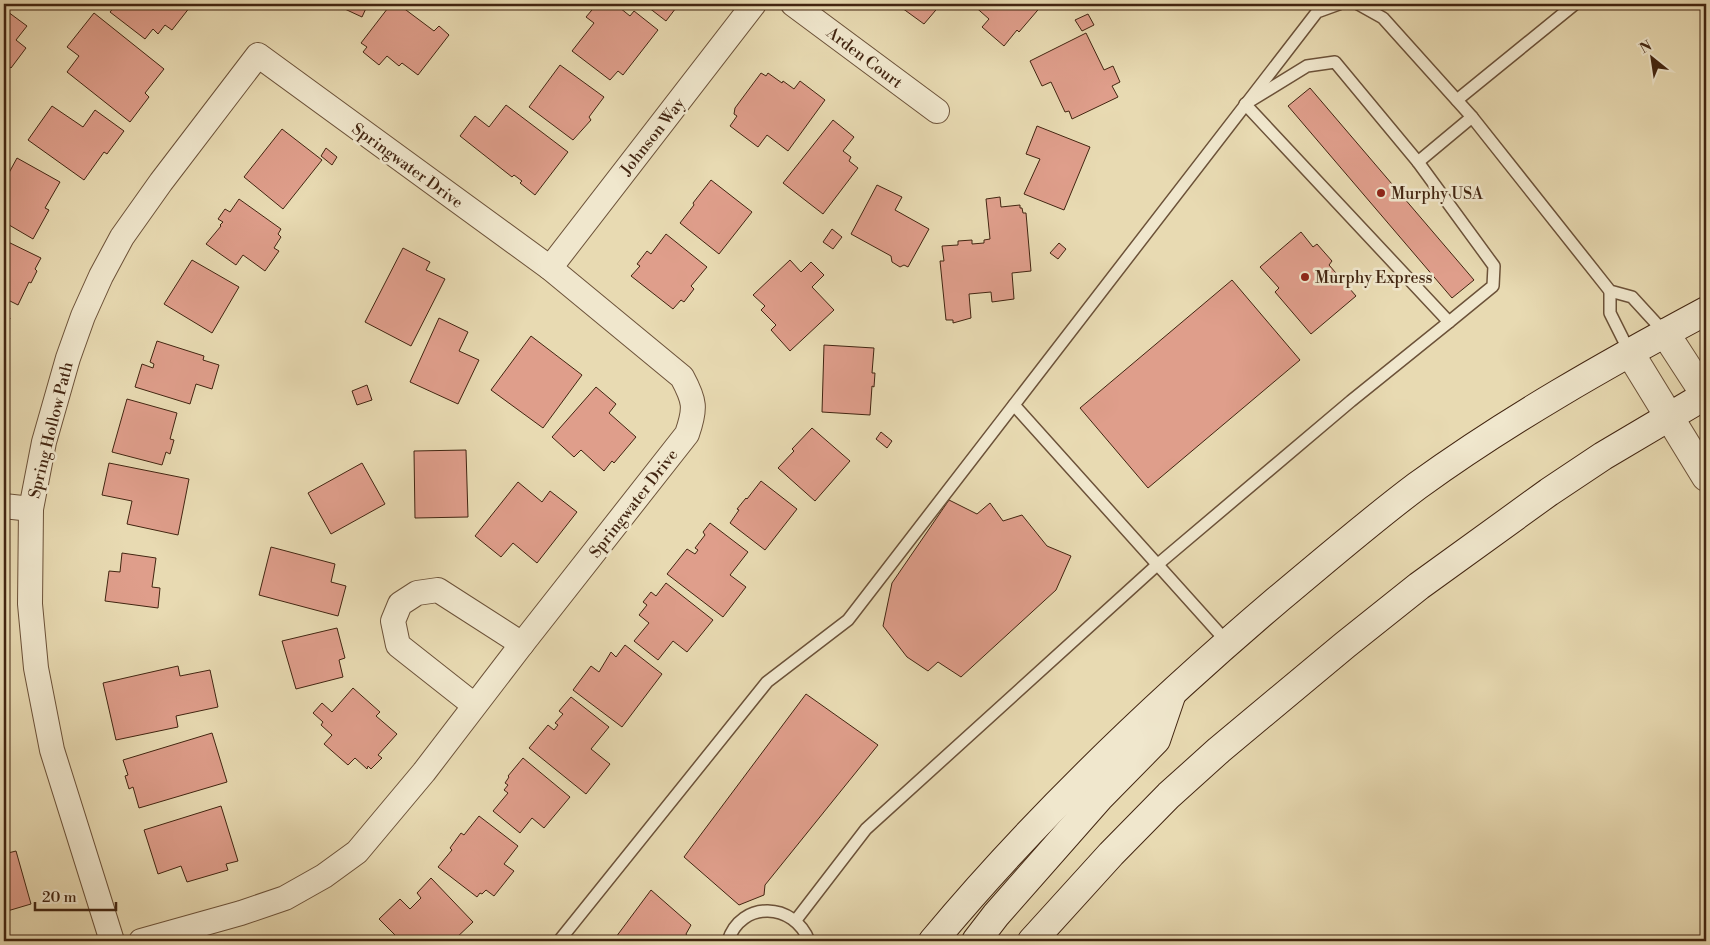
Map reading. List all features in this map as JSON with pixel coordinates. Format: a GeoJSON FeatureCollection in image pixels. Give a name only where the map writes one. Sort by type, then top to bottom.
{"type":"FeatureCollection","features":[{"type":"Feature","properties":{"kind":"main road"},"geometry":{"type":"LineString","coordinates":[[933,941],[963,905],[1081,779],[1227,642],[1344,544],[1418,486],[1507,426],[1630,353],[1706,311]]}},
{"type":"Feature","properties":{"kind":"main road"},"geometry":{"type":"LineString","coordinates":[[1032,941],[1169,794],[1345,645],[1419,586],[1542,497],[1603,456],[1706,395],[1665,333]]}},
{"type":"Feature","properties":{"kind":"main road"},"geometry":{"type":"LineString","coordinates":[[1630,353],[1706,478]]}},
{"type":"Feature","properties":{"kind":"main road"},"geometry":{"type":"LineString","coordinates":[[976,941],[1099,798],[1156,740],[1172,692]]}},
{"type":"Feature","properties":{"kind":"street","name":"Johnson Way"},"geometry":{"type":"LineString","coordinates":[[550,268],[754,4]]}},
{"type":"Feature","properties":{"kind":"street","name":"Arden Court"},"geometry":{"type":"LineString","coordinates":[[794,4],[937,111]]}},
{"type":"Feature","properties":{"kind":"street","name":"Springwater Drive"},"geometry":{"type":"LineString","coordinates":[[140,941],[241,913],[285,898],[324,876],[357,852],[424,772],[474,705],[687,434],[694,415],[692,396],[682,377],[550,268],[258,55]]}},
{"type":"Feature","properties":{"kind":"street","name":"Spring Hollow Path"},"geometry":{"type":"LineString","coordinates":[[112,941],[52,750],[36,668],[30,604],[31,509],[44,442],[68,358],[82,316],[101,276],[122,237],[160,182],[258,55]]}},
{"type":"Feature","properties":{"kind":"street"},"geometry":{"type":"LineString","coordinates":[[4,506],[31,509]]}},
{"type":"Feature","properties":{"kind":"street"},"geometry":{"type":"LineString","coordinates":[[474,705],[398,645],[393,621],[400,604],[417,593],[438,590],[522,644]]}},
{"type":"Feature","properties":{"kind":"lane"},"geometry":{"type":"LineString","coordinates":[[559,941],[767,682],[848,620],[1317,12],[1339,4]]}},
{"type":"Feature","properties":{"kind":"lane"},"geometry":{"type":"LineString","coordinates":[[1358,4],[1383,18],[1472,117],[1610,291],[1632,297],[1665,333]]}},
{"type":"Feature","properties":{"kind":"lane"},"geometry":{"type":"LineString","coordinates":[[1457,100],[1575,4]]}},
{"type":"Feature","properties":{"kind":"lane"},"geometry":{"type":"LineString","coordinates":[[796,920],[866,829],[1157,565],[1493,286],[1494,266],[1418,162],[1335,62],[1307,66],[1245,104]]}},
{"type":"Feature","properties":{"kind":"lane"},"geometry":{"type":"LineString","coordinates":[[1245,104],[1449,322]]}},
{"type":"Feature","properties":{"kind":"lane"},"geometry":{"type":"LineString","coordinates":[[1418,162],[1472,117]]}},
{"type":"Feature","properties":{"kind":"lane"},"geometry":{"type":"LineString","coordinates":[[1610,291],[1610,313],[1630,353]]}},
{"type":"Feature","properties":{"kind":"lane"},"geometry":{"type":"LineString","coordinates":[[1014,405],[1227,642]]}},
{"type":"Feature","properties":{"kind":"lane"},"geometry":{"type":"LineString","coordinates":[[728,941],[735,926],[745,918],[757,912],[771,910],[784,913],[796,920],[805,931],[809,941]]}},
{"type":"Feature","properties":{"kind":"building"},"geometry":{"type":"Polygon","coordinates":[[[117,4],[185,4],[190,7],[172,30],[165,25],[158,34],[153,29],[145,39],[110,12],[117,4]]]}},
{"type":"Feature","properties":{"kind":"building"},"geometry":{"type":"Polygon","coordinates":[[[334,4],[368,4],[362,17],[334,4]]]}},
{"type":"Feature","properties":{"kind":"building"},"geometry":{"type":"Polygon","coordinates":[[[391,4],[398,4],[434,31],[439,26],[449,35],[418,75],[402,63],[399,66],[387,56],[379,65],[363,52],[367,47],[361,43],[391,4]]]}},
{"type":"Feature","properties":{"kind":"building"},"geometry":{"type":"Polygon","coordinates":[[[597,4],[615,4],[630,16],[634,11],[658,30],[623,75],[618,71],[610,80],[572,51],[594,23],[586,17],[597,4]]]}},
{"type":"Feature","properties":{"kind":"building"},"geometry":{"type":"Polygon","coordinates":[[[644,4],[679,4],[666,21],[644,4]]]}},
{"type":"Feature","properties":{"kind":"building"},"geometry":{"type":"Polygon","coordinates":[[[905,4],[941,4],[924,24],[902,8],[905,4]]]}},
{"type":"Feature","properties":{"kind":"building"},"geometry":{"type":"Polygon","coordinates":[[[972,4],[1043,4],[1004,46],[982,27],[989,19],[972,4]]]}},
{"type":"Feature","properties":{"kind":"building"},"geometry":{"type":"Polygon","coordinates":[[[4,9],[27,26],[16,40],[26,48],[11,68],[4,63],[4,9]]]}},
{"type":"Feature","properties":{"kind":"building"},"geometry":{"type":"Polygon","coordinates":[[[94,13],[164,69],[145,93],[149,97],[130,122],[67,72],[79,56],[67,47],[94,13]]]}},
{"type":"Feature","properties":{"kind":"building"},"geometry":{"type":"Polygon","coordinates":[[[1088,14],[1094,25],[1082,31],[1075,20],[1088,14]]]}},
{"type":"Feature","properties":{"kind":"building"},"geometry":{"type":"Polygon","coordinates":[[[1086,33],[1104,70],[1113,66],[1120,82],[1112,86],[1118,97],[1072,119],[1069,111],[1065,112],[1051,82],[1042,86],[1030,61],[1086,33]]]}},
{"type":"Feature","properties":{"kind":"building"},"geometry":{"type":"Polygon","coordinates":[[[560,65],[604,97],[589,117],[591,120],[573,140],[529,107],[560,65]]]}},
{"type":"Feature","properties":{"kind":"building"},"geometry":{"type":"Polygon","coordinates":[[[761,73],[766,76],[768,73],[794,89],[800,81],[825,100],[788,151],[767,135],[758,147],[730,126],[737,116],[734,114],[735,108],[761,73]]]}},
{"type":"Feature","properties":{"kind":"building","name":"Murphy USA"},"geometry":{"type":"Polygon","coordinates":[[[1310,88],[1474,280],[1452,298],[1288,106],[1310,88]]]}},
{"type":"Feature","properties":{"kind":"building"},"geometry":{"type":"Polygon","coordinates":[[[506,105],[568,152],[535,195],[520,183],[522,181],[514,175],[512,177],[460,136],[475,116],[489,127],[506,105]]]}},
{"type":"Feature","properties":{"kind":"building"},"geometry":{"type":"Polygon","coordinates":[[[52,106],[83,127],[95,110],[124,131],[107,154],[104,152],[84,180],[28,140],[52,106]]]}},
{"type":"Feature","properties":{"kind":"building"},"geometry":{"type":"Polygon","coordinates":[[[833,120],[854,137],[843,151],[851,157],[849,161],[858,168],[823,214],[783,183],[833,120]]]}},
{"type":"Feature","properties":{"kind":"building"},"geometry":{"type":"Polygon","coordinates":[[[1037,126],[1090,147],[1064,210],[1024,194],[1040,159],[1026,154],[1037,126]]]}},
{"type":"Feature","properties":{"kind":"building"},"geometry":{"type":"Polygon","coordinates":[[[282,129],[322,160],[283,209],[244,177],[282,129]]]}},
{"type":"Feature","properties":{"kind":"building"},"geometry":{"type":"Polygon","coordinates":[[[326,148],[337,157],[332,165],[321,156],[326,148]]]}},
{"type":"Feature","properties":{"kind":"building"},"geometry":{"type":"Polygon","coordinates":[[[17,158],[60,182],[45,208],[49,210],[33,239],[4,222],[4,182],[17,158]]]}},
{"type":"Feature","properties":{"kind":"building"},"geometry":{"type":"Polygon","coordinates":[[[711,180],[752,212],[719,254],[680,223],[711,180]]]}},
{"type":"Feature","properties":{"kind":"building"},"geometry":{"type":"Polygon","coordinates":[[[877,185],[902,197],[895,210],[929,229],[908,267],[904,265],[900,267],[892,262],[891,256],[851,234],[877,185]]]}},
{"type":"Feature","properties":{"kind":"building"},"geometry":{"type":"Polygon","coordinates":[[[1000,197],[1001,207],[1020,205],[1023,213],[1026,213],[1031,271],[1012,273],[1014,299],[992,302],[991,292],[969,294],[971,318],[953,323],[953,320],[946,320],[940,261],[944,261],[942,246],[958,245],[958,241],[972,240],[972,244],[984,243],[984,240],[990,239],[986,199],[1000,197]]]}},
{"type":"Feature","properties":{"kind":"building"},"geometry":{"type":"Polygon","coordinates":[[[239,199],[281,229],[278,234],[281,237],[274,248],[279,251],[265,271],[243,255],[236,265],[206,244],[221,226],[223,222],[218,219],[225,209],[230,212],[239,199]]]}},
{"type":"Feature","properties":{"kind":"building"},"geometry":{"type":"Polygon","coordinates":[[[832,229],[842,237],[833,249],[823,242],[832,229]]]}},
{"type":"Feature","properties":{"kind":"building","name":"Murphy Express"},"geometry":{"type":"Polygon","coordinates":[[[1301,232],[1313,247],[1317,244],[1332,261],[1329,265],[1356,296],[1311,334],[1275,292],[1279,288],[1260,267],[1301,232]]]}},
{"type":"Feature","properties":{"kind":"building"},"geometry":{"type":"Polygon","coordinates":[[[666,234],[707,267],[691,286],[694,289],[684,302],[681,300],[673,309],[631,276],[640,266],[637,264],[647,251],[651,254],[666,234]]]}},
{"type":"Feature","properties":{"kind":"building"},"geometry":{"type":"Polygon","coordinates":[[[4,240],[41,258],[35,269],[37,271],[31,283],[29,282],[18,305],[4,298],[4,240]]]}},
{"type":"Feature","properties":{"kind":"building"},"geometry":{"type":"Polygon","coordinates":[[[1059,243],[1066,249],[1058,259],[1050,253],[1059,243]]]}},
{"type":"Feature","properties":{"kind":"building"},"geometry":{"type":"Polygon","coordinates":[[[403,248],[430,262],[426,270],[445,279],[411,346],[365,322],[403,248]]]}},
{"type":"Feature","properties":{"kind":"building"},"geometry":{"type":"Polygon","coordinates":[[[192,260],[239,287],[212,333],[164,304],[192,260]]]}},
{"type":"Feature","properties":{"kind":"building"},"geometry":{"type":"Polygon","coordinates":[[[790,260],[801,272],[811,262],[824,275],[812,287],[834,310],[790,351],[771,330],[776,325],[761,310],[765,306],[753,295],[790,260]]]}},
{"type":"Feature","properties":{"kind":"building"},"geometry":{"type":"Polygon","coordinates":[[[1232,280],[1300,360],[1148,488],[1080,408],[1232,280]]]}},
{"type":"Feature","properties":{"kind":"building"},"geometry":{"type":"Polygon","coordinates":[[[4,315],[10,318],[4,334],[4,315]]]}},
{"type":"Feature","properties":{"kind":"building"},"geometry":{"type":"Polygon","coordinates":[[[439,318],[468,332],[459,351],[479,360],[458,404],[410,382],[439,318]]]}},
{"type":"Feature","properties":{"kind":"building"},"geometry":{"type":"Polygon","coordinates":[[[531,336],[582,375],[543,428],[491,390],[531,336]]]}},
{"type":"Feature","properties":{"kind":"building"},"geometry":{"type":"Polygon","coordinates":[[[157,341],[204,356],[203,360],[219,365],[212,389],[196,384],[190,404],[135,387],[142,364],[153,368],[154,364],[150,362],[157,341]]]}},
{"type":"Feature","properties":{"kind":"building"},"geometry":{"type":"Polygon","coordinates":[[[824,345],[874,348],[872,373],[875,373],[870,415],[822,412],[824,345]]]}},
{"type":"Feature","properties":{"kind":"building"},"geometry":{"type":"Polygon","coordinates":[[[367,385],[372,400],[357,405],[352,391],[367,385]]]}},
{"type":"Feature","properties":{"kind":"building"},"geometry":{"type":"Polygon","coordinates":[[[596,387],[616,404],[609,413],[636,437],[614,463],[612,461],[604,471],[581,450],[574,457],[552,437],[596,387]]]}},
{"type":"Feature","properties":{"kind":"building"},"geometry":{"type":"Polygon","coordinates":[[[127,399],[177,413],[170,439],[174,440],[170,454],[166,452],[162,465],[112,452],[127,399]]]}},
{"type":"Feature","properties":{"kind":"building"},"geometry":{"type":"Polygon","coordinates":[[[812,428],[850,461],[815,501],[778,468],[794,451],[792,449],[812,428]]]}},
{"type":"Feature","properties":{"kind":"building"},"geometry":{"type":"Polygon","coordinates":[[[881,432],[892,441],[887,448],[876,439],[881,432]]]}},
{"type":"Feature","properties":{"kind":"building"},"geometry":{"type":"Polygon","coordinates":[[[466,450],[468,517],[415,518],[414,451],[466,450]]]}},
{"type":"Feature","properties":{"kind":"building"},"geometry":{"type":"Polygon","coordinates":[[[109,463],[189,479],[178,535],[127,524],[132,501],[102,495],[109,463]]]}},
{"type":"Feature","properties":{"kind":"building"},"geometry":{"type":"Polygon","coordinates":[[[362,463],[385,504],[331,534],[308,493],[362,463]]]}},
{"type":"Feature","properties":{"kind":"building"},"geometry":{"type":"Polygon","coordinates":[[[761,481],[797,509],[765,550],[730,523],[739,510],[737,509],[761,481]]]}},
{"type":"Feature","properties":{"kind":"building"},"geometry":{"type":"Polygon","coordinates":[[[518,482],[542,502],[550,491],[577,512],[537,563],[513,543],[501,557],[475,536],[518,482]]]}},
{"type":"Feature","properties":{"kind":"building"},"geometry":{"type":"Polygon","coordinates":[[[949,500],[977,514],[990,503],[1003,521],[1022,515],[1047,546],[1071,556],[1056,590],[961,677],[938,662],[928,671],[907,657],[883,626],[892,583],[949,500]]]}},
{"type":"Feature","properties":{"kind":"building"},"geometry":{"type":"Polygon","coordinates":[[[710,523],[748,552],[730,575],[746,587],[723,617],[667,574],[687,549],[695,554],[698,550],[695,548],[705,535],[703,532],[710,523]]]}},
{"type":"Feature","properties":{"kind":"building"},"geometry":{"type":"Polygon","coordinates":[[[271,547],[335,564],[331,582],[346,586],[338,616],[259,595],[271,547]]]}},
{"type":"Feature","properties":{"kind":"building"},"geometry":{"type":"Polygon","coordinates":[[[122,553],[156,558],[152,587],[160,588],[158,608],[105,601],[109,571],[120,572],[122,553]]]}},
{"type":"Feature","properties":{"kind":"building"},"geometry":{"type":"Polygon","coordinates":[[[666,583],[713,620],[687,652],[673,641],[658,660],[634,641],[649,623],[639,615],[647,605],[643,602],[651,592],[656,596],[666,583]]]}},
{"type":"Feature","properties":{"kind":"building"},"geometry":{"type":"Polygon","coordinates":[[[337,628],[345,658],[339,660],[343,677],[296,689],[282,641],[337,628]]]}},
{"type":"Feature","properties":{"kind":"building"},"geometry":{"type":"Polygon","coordinates":[[[625,645],[662,674],[622,727],[573,690],[591,666],[599,672],[611,652],[616,657],[625,645]]]}},
{"type":"Feature","properties":{"kind":"building"},"geometry":{"type":"Polygon","coordinates":[[[178,666],[180,676],[210,670],[218,707],[176,716],[178,727],[116,740],[103,683],[178,666]]]}},
{"type":"Feature","properties":{"kind":"building"},"geometry":{"type":"Polygon","coordinates":[[[353,688],[380,712],[376,716],[397,734],[378,755],[382,758],[371,769],[368,766],[367,769],[355,758],[348,765],[324,744],[332,735],[321,725],[323,722],[313,713],[322,703],[332,712],[353,688]]]}},
{"type":"Feature","properties":{"kind":"building"},"geometry":{"type":"Polygon","coordinates":[[[806,694],[878,745],[765,885],[764,895],[739,905],[684,857],[806,694]]]}},
{"type":"Feature","properties":{"kind":"building"},"geometry":{"type":"Polygon","coordinates":[[[571,697],[609,727],[591,749],[610,764],[586,794],[529,748],[548,725],[554,730],[558,725],[555,723],[563,714],[559,711],[571,697]]]}},
{"type":"Feature","properties":{"kind":"building"},"geometry":{"type":"Polygon","coordinates":[[[212,733],[227,782],[139,808],[133,787],[129,789],[125,776],[128,775],[123,760],[212,733]]]}},
{"type":"Feature","properties":{"kind":"building"},"geometry":{"type":"Polygon","coordinates":[[[523,758],[570,797],[544,828],[532,818],[520,833],[493,811],[508,793],[504,790],[508,785],[505,783],[508,776],[523,758]]]}},
{"type":"Feature","properties":{"kind":"building"},"geometry":{"type":"Polygon","coordinates":[[[221,806],[238,861],[226,864],[228,870],[187,882],[181,866],[158,874],[144,830],[221,806]]]}},
{"type":"Feature","properties":{"kind":"building"},"geometry":{"type":"Polygon","coordinates":[[[479,816],[518,846],[504,864],[514,871],[494,896],[486,890],[477,897],[438,867],[452,850],[450,848],[461,833],[464,835],[479,816]]]}},
{"type":"Feature","properties":{"kind":"building"},"geometry":{"type":"Polygon","coordinates":[[[4,823],[9,839],[4,841],[4,823]]]}},
{"type":"Feature","properties":{"kind":"building"},"geometry":{"type":"Polygon","coordinates":[[[16,851],[31,904],[4,912],[4,854],[16,851]]]}},
{"type":"Feature","properties":{"kind":"building"},"geometry":{"type":"Polygon","coordinates":[[[431,878],[473,922],[453,941],[401,941],[379,919],[400,899],[410,909],[421,898],[417,893],[431,878]]]}},
{"type":"Feature","properties":{"kind":"building"},"geometry":{"type":"Polygon","coordinates":[[[651,890],[691,925],[686,934],[690,941],[613,941],[651,890]]]}},
{"type":"Feature","properties":{"kind":"place","name":"Murphy USA"},"geometry":{"type":"Point","coordinates":[1381,193]}},
{"type":"Feature","properties":{"kind":"place","name":"Murphy Express"},"geometry":{"type":"Point","coordinates":[1305,277]}}]}
